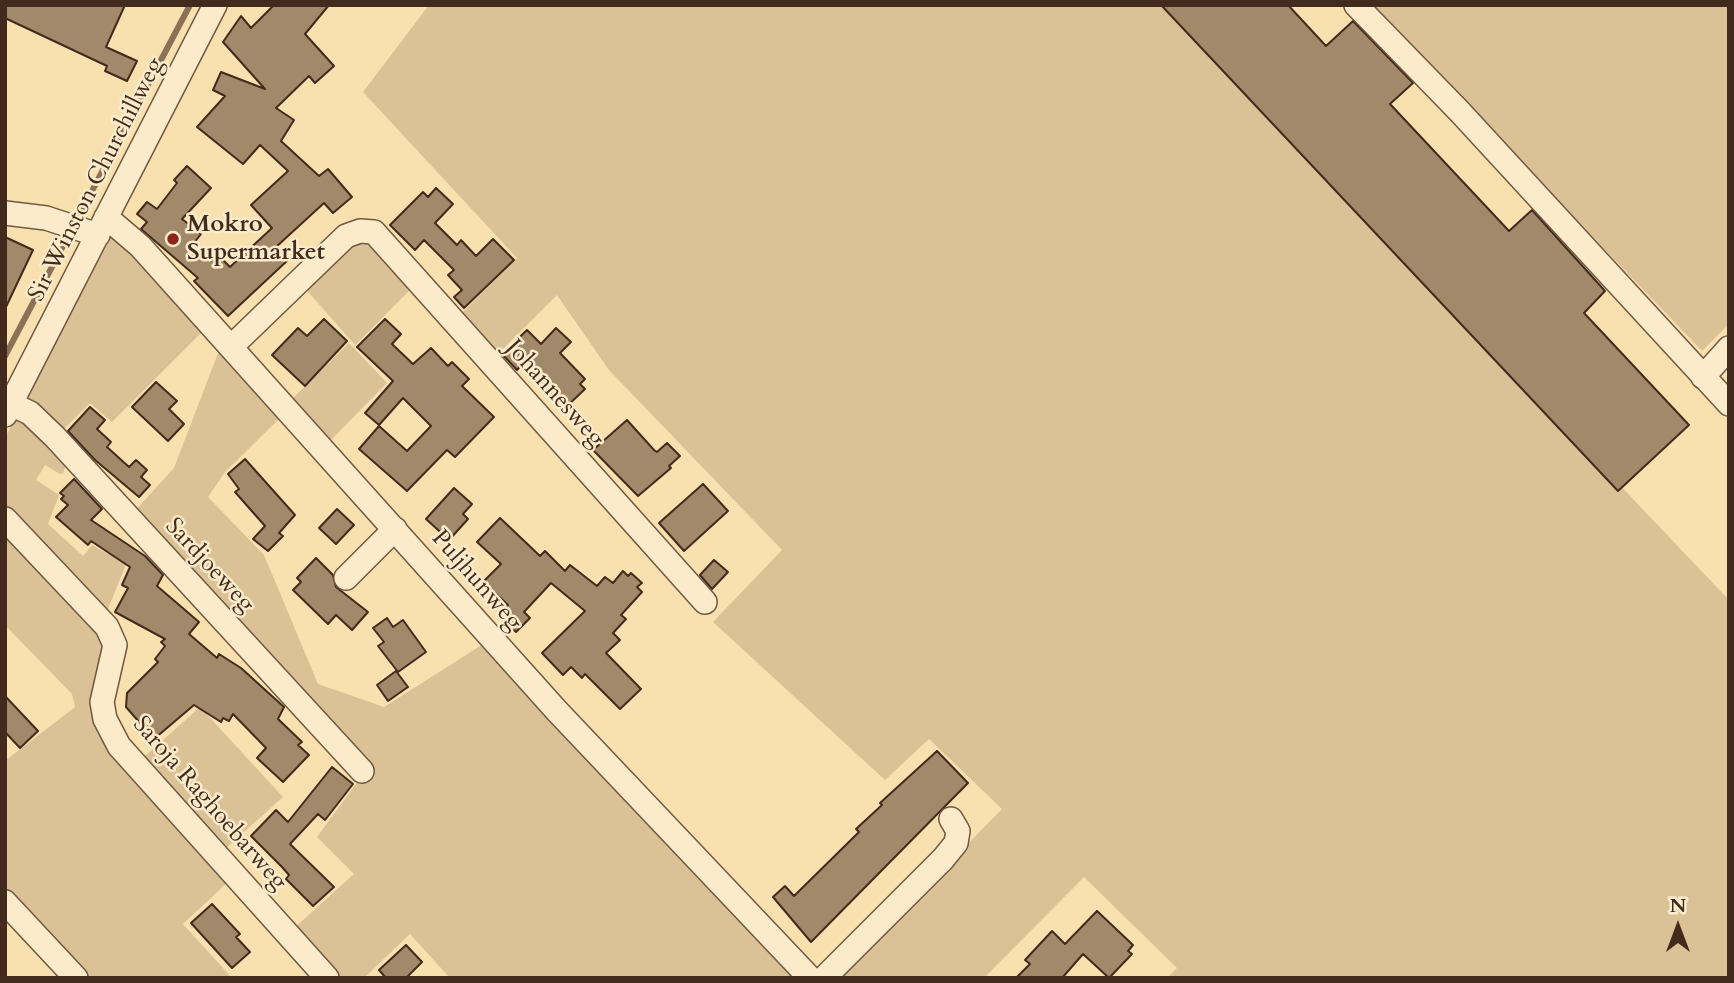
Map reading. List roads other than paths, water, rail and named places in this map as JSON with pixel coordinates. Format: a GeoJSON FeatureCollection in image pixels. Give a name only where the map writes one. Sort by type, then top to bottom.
{"type":"FeatureCollection","features":[{"type":"Feature","properties":{"kind":"street","name":"Sir Winston Churchillweg"},"geometry":{"type":"LineString","coordinates":[[8,410],[95,227],[215,5]]}},
{"type":"Feature","properties":{"kind":"street"},"geometry":{"type":"LineString","coordinates":[[1356,5],[1461,112],[1729,404]]}},
{"type":"Feature","properties":{"kind":"street"},"geometry":{"type":"LineString","coordinates":[[5,213],[95,227]]}},
{"type":"Feature","properties":{"kind":"street","name":"Puljhunweg"},"geometry":{"type":"LineString","coordinates":[[95,227],[140,246],[557,711],[810,978]]}},
{"type":"Feature","properties":{"kind":"street","name":"Johannesweg"},"geometry":{"type":"LineString","coordinates":[[231,347],[346,236],[360,231],[374,232],[705,602]]}},
{"type":"Feature","properties":{"kind":"street"},"geometry":{"type":"LineString","coordinates":[[1703,377],[1729,348]]}},
{"type":"Feature","properties":{"kind":"street","name":"Sardjoeweg"},"geometry":{"type":"LineString","coordinates":[[8,410],[30,413],[55,436],[362,771]]}},
{"type":"Feature","properties":{"kind":"street","name":"Saroja Raghoebarweg"},"geometry":{"type":"LineString","coordinates":[[5,519],[107,627],[115,645],[102,702],[104,719],[119,746],[327,978]]}},
{"type":"Feature","properties":{"kind":"street"},"geometry":{"type":"LineString","coordinates":[[346,578],[395,529]]}},
{"type":"Feature","properties":{"kind":"street"},"geometry":{"type":"LineString","coordinates":[[824,978],[956,843],[958,831],[951,819]]}},
{"type":"Feature","properties":{"kind":"street"},"geometry":{"type":"LineString","coordinates":[[5,902],[76,978]]}},
{"type":"Feature","properties":{"kind":"waterway"},"geometry":{"type":"LineString","coordinates":[[5,356],[190,5]]}},
{"type":"Feature","properties":{"kind":"place","name":"Mokro Supermarket"},"geometry":{"type":"Point","coordinates":[173,239]}}]}
